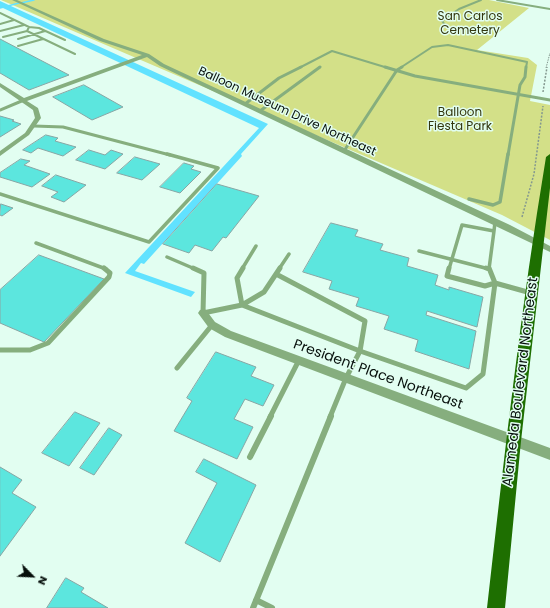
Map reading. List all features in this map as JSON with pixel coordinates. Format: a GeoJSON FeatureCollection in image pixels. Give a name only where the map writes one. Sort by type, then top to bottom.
{"type":"FeatureCollection","features":[{"type":"Feature","properties":{"kind":"main road","name":"Alameda Boulevard Northeast"},"geometry":{"type":"LineString","coordinates":[[496,608],[513,441],[550,157]]}},
{"type":"Feature","properties":{"kind":"street","name":"Balloon Museum Drive Northeast"},"geometry":{"type":"LineString","coordinates":[[14,0],[102,40],[147,55],[162,65],[550,249]]}},
{"type":"Feature","properties":{"kind":"street"},"geometry":{"type":"LineString","coordinates":[[24,100],[147,55]]}},
{"type":"Feature","properties":{"kind":"street"},"geometry":{"type":"LineString","coordinates":[[0,85],[36,109],[38,118],[34,126],[27,134],[0,154]]}},
{"type":"Feature","properties":{"kind":"street","name":"President Place Northeast"},"geometry":{"type":"LineString","coordinates":[[203,313],[212,325],[228,334],[550,454]]}},
{"type":"Feature","properties":{"kind":"lane"},"geometry":{"type":"LineString","coordinates":[[446,26],[442,23],[442,21],[459,8],[481,0]]}},
{"type":"Feature","properties":{"kind":"lane"},"geometry":{"type":"LineString","coordinates":[[497,0],[550,9]]}},
{"type":"Feature","properties":{"kind":"lane"},"geometry":{"type":"LineString","coordinates":[[0,13],[24,25],[39,28],[64,40]]}},
{"type":"Feature","properties":{"kind":"lane"},"geometry":{"type":"LineString","coordinates":[[0,24],[14,20]]}},
{"type":"Feature","properties":{"kind":"lane"},"geometry":{"type":"LineString","coordinates":[[0,32],[24,25]]}},
{"type":"Feature","properties":{"kind":"lane"},"geometry":{"type":"LineString","coordinates":[[27,31],[29,27]]}},
{"type":"Feature","properties":{"kind":"lane"},"geometry":{"type":"LineString","coordinates":[[3,37],[27,31],[75,54]]}},
{"type":"Feature","properties":{"kind":"lane"},"geometry":{"type":"LineString","coordinates":[[18,39],[45,31]]}},
{"type":"Feature","properties":{"kind":"lane"},"geometry":{"type":"LineString","coordinates":[[18,46],[43,39]]}},
{"type":"Feature","properties":{"kind":"lane"},"geometry":{"type":"LineString","coordinates":[[344,151],[397,70],[432,47],[441,44],[518,58],[527,62],[525,77],[520,85],[500,202],[493,205],[469,199]]}},
{"type":"Feature","properties":{"kind":"lane"},"geometry":{"type":"LineString","coordinates":[[245,104],[279,78],[332,51],[415,76],[550,100]]}},
{"type":"Feature","properties":{"kind":"lane"},"geometry":{"type":"LineString","coordinates":[[260,111],[320,67]]}},
{"type":"Feature","properties":{"kind":"lane"},"geometry":{"type":"LineString","coordinates":[[0,110],[24,100]]}},
{"type":"Feature","properties":{"kind":"lane"},"geometry":{"type":"LineString","coordinates":[[0,194],[149,242],[218,168],[62,127],[34,126]]}},
{"type":"Feature","properties":{"kind":"lane"},"geometry":{"type":"LineString","coordinates":[[242,305],[360,351],[466,388],[483,374],[495,285],[489,269],[495,222]]}},
{"type":"Feature","properties":{"kind":"lane"},"geometry":{"type":"LineString","coordinates":[[495,231],[462,225],[447,276],[485,286],[495,285],[532,293]]}},
{"type":"Feature","properties":{"kind":"lane"},"geometry":{"type":"LineString","coordinates":[[0,350],[30,350],[41,348],[48,343],[109,278],[110,273],[106,269],[36,243]]}},
{"type":"Feature","properties":{"kind":"lane"},"geometry":{"type":"LineString","coordinates":[[242,305],[237,278],[256,246]]}},
{"type":"Feature","properties":{"kind":"lane"},"geometry":{"type":"LineString","coordinates":[[419,251],[489,269]]}},
{"type":"Feature","properties":{"kind":"lane"},"geometry":{"type":"LineString","coordinates":[[167,257],[204,273],[203,313],[242,305],[264,292],[288,254]]}},
{"type":"Feature","properties":{"kind":"lane"},"geometry":{"type":"LineString","coordinates":[[253,608],[346,378],[360,351],[365,322],[276,274]]}},
{"type":"Feature","properties":{"kind":"lane"},"geometry":{"type":"LineString","coordinates":[[177,368],[212,325]]}},
{"type":"Feature","properties":{"kind":"lane"},"geometry":{"type":"LineString","coordinates":[[250,457],[299,360]]}},
{"type":"Feature","properties":{"kind":"lane"},"geometry":{"type":"LineString","coordinates":[[256,600],[272,608]]}},
{"type":"Feature","properties":{"kind":"path"},"geometry":{"type":"LineString","coordinates":[[522,217],[534,174],[536,150],[541,131],[544,77],[550,54]]}},
{"type":"Feature","properties":{"kind":"green space","name":"Balloon Fiesta Park"},"geometry":{"type":"Polygon","coordinates":[[[1,0],[489,0],[529,8],[477,50],[528,58],[537,65],[530,101],[550,105],[550,240],[502,215],[1,0]]]}},
{"type":"Feature","properties":{"kind":"water"},"geometry":{"type":"Polygon","coordinates":[[[0,1],[268,124],[241,154],[242,156],[144,264],[141,263],[135,271],[195,292],[191,297],[125,273],[259,128],[3,8],[0,8],[0,1]]]}},
{"type":"Feature","properties":{"kind":"building"},"geometry":{"type":"Polygon","coordinates":[[[0,39],[69,75],[29,90],[0,73],[0,39]]]}},
{"type":"Feature","properties":{"kind":"building"},"geometry":{"type":"Polygon","coordinates":[[[84,85],[123,107],[92,120],[53,97],[84,85]]]}},
{"type":"Feature","properties":{"kind":"building"},"geometry":{"type":"Polygon","coordinates":[[[0,116],[14,120],[12,121],[21,124],[0,137],[0,116]]]}},
{"type":"Feature","properties":{"kind":"building"},"geometry":{"type":"Polygon","coordinates":[[[46,135],[58,138],[55,141],[76,147],[63,156],[38,148],[31,153],[23,150],[46,135]]]}},
{"type":"Feature","properties":{"kind":"building"},"geometry":{"type":"Polygon","coordinates":[[[89,150],[105,155],[111,150],[123,154],[105,169],[76,160],[89,150]]]}},
{"type":"Feature","properties":{"kind":"building"},"geometry":{"type":"Polygon","coordinates":[[[135,157],[160,164],[142,180],[117,173],[135,157]]]}},
{"type":"Feature","properties":{"kind":"building"},"geometry":{"type":"Polygon","coordinates":[[[21,159],[30,161],[24,165],[50,174],[32,187],[0,177],[0,173],[21,159]]]}},
{"type":"Feature","properties":{"kind":"building"},"geometry":{"type":"Polygon","coordinates":[[[184,163],[194,166],[191,169],[201,172],[180,193],[160,187],[184,163]]]}},
{"type":"Feature","properties":{"kind":"building"},"geometry":{"type":"Polygon","coordinates":[[[56,175],[86,185],[64,202],[51,197],[58,192],[42,186],[56,175]]]}},
{"type":"Feature","properties":{"kind":"building"},"geometry":{"type":"Polygon","coordinates":[[[217,184],[259,196],[226,238],[223,237],[212,251],[195,245],[189,253],[163,244],[217,184]]]}},
{"type":"Feature","properties":{"kind":"building"},"geometry":{"type":"Polygon","coordinates":[[[1,204],[13,208],[2,216],[0,215],[1,204]]]}},
{"type":"Feature","properties":{"kind":"building"},"geometry":{"type":"Polygon","coordinates":[[[331,223],[358,230],[355,236],[383,244],[380,250],[409,258],[407,266],[438,275],[435,285],[449,290],[449,287],[483,297],[477,327],[427,311],[426,315],[476,331],[469,369],[415,351],[418,340],[384,329],[389,316],[356,306],[359,298],[329,289],[332,281],[303,272],[331,223]]]}},
{"type":"Feature","properties":{"kind":"building"},"geometry":{"type":"Polygon","coordinates":[[[39,255],[104,279],[44,342],[0,323],[0,290],[39,255]]]}},
{"type":"Feature","properties":{"kind":"building"},"geometry":{"type":"Polygon","coordinates":[[[216,352],[256,367],[251,376],[274,385],[263,406],[245,399],[234,419],[253,427],[237,459],[174,431],[192,401],[187,398],[216,352]]]}},
{"type":"Feature","properties":{"kind":"building"},"geometry":{"type":"Polygon","coordinates":[[[75,412],[100,423],[69,466],[42,453],[75,412]]]}},
{"type":"Feature","properties":{"kind":"building"},"geometry":{"type":"Polygon","coordinates":[[[109,428],[122,435],[94,475],[80,468],[109,428]]]}},
{"type":"Feature","properties":{"kind":"building"},"geometry":{"type":"Polygon","coordinates":[[[204,459],[256,485],[220,562],[185,543],[217,483],[196,472],[204,459]]]}},
{"type":"Feature","properties":{"kind":"building"},"geometry":{"type":"Polygon","coordinates":[[[0,467],[22,480],[12,493],[36,507],[0,556],[0,467]]]}},
{"type":"Feature","properties":{"kind":"building"},"geometry":{"type":"Polygon","coordinates":[[[66,578],[84,588],[81,592],[108,608],[47,608],[66,578]]]}},
{"type":"Feature","properties":{"kind":"waterway"},"geometry":{"type":"LineString","coordinates":[[21,3],[34,0]]}},
{"type":"Feature","properties":{"kind":"waterway"},"geometry":{"type":"LineString","coordinates":[[0,8],[19,3]]}},
{"type":"Feature","properties":{"kind":"park label","name":"San Carlos Cemetery"},"geometry":{"type":"Point","coordinates":[470,24]}}]}
